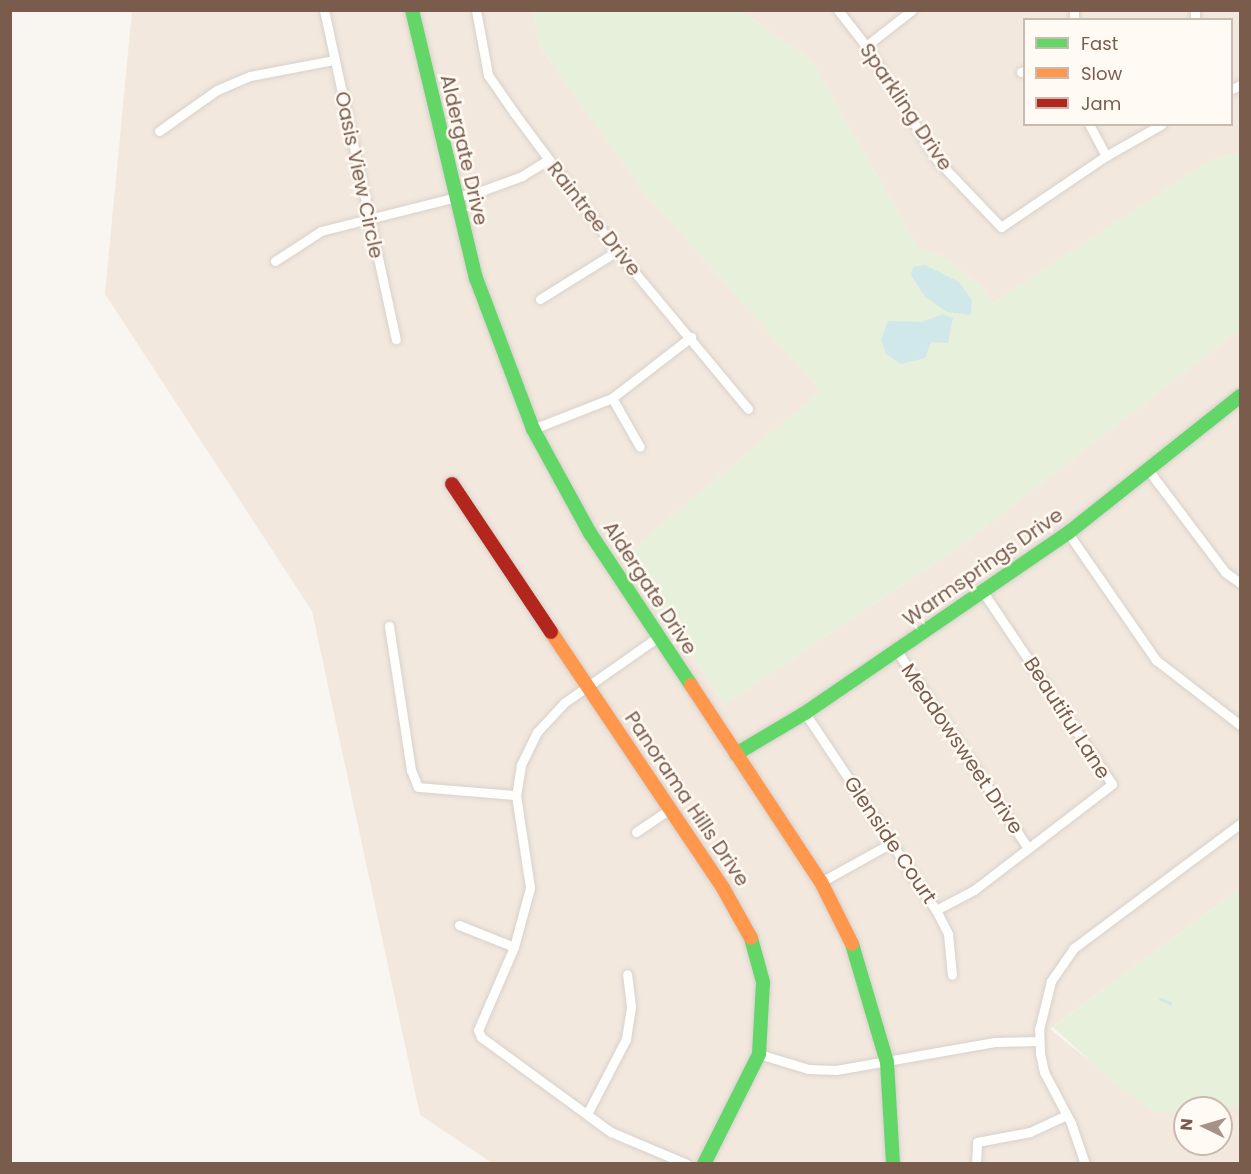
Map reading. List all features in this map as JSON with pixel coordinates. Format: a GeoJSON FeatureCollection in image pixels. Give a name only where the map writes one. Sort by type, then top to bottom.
{"type":"FeatureCollection","features":[{"type":"Feature","properties":{"kind":"street","name":"Oasis View Circle"},"geometry":{"type":"LineString","coordinates":[[324,10],[396,339]]}},
{"type":"Feature","properties":{"kind":"street","name":"Aldergate Drive"},"geometry":{"type":"LineString","coordinates":[[412,10],[453,198],[476,278],[533,429],[590,533],[821,882],[854,949],[887,1062],[893,1164]]}},
{"type":"Feature","properties":{"kind":"street","name":"Raintree Drive"},"geometry":{"type":"LineString","coordinates":[[476,10],[488,75],[548,160],[617,251],[691,337],[748,410]]}},
{"type":"Feature","properties":{"kind":"street","name":"Sparkling Drive"},"geometry":{"type":"LineString","coordinates":[[838,10],[866,46],[938,160],[1002,227],[1106,156]]}},
{"type":"Feature","properties":{"kind":"street"},"geometry":{"type":"LineString","coordinates":[[866,46],[912,10]]}},
{"type":"Feature","properties":{"kind":"street"},"geometry":{"type":"LineString","coordinates":[[159,131],[218,90],[250,76],[334,60]]}},
{"type":"Feature","properties":{"kind":"street"},"geometry":{"type":"LineString","coordinates":[[1090,126],[1106,156],[1158,126]]}},
{"type":"Feature","properties":{"kind":"street"},"geometry":{"type":"LineString","coordinates":[[275,261],[321,231],[453,198],[522,176],[548,160]]}},
{"type":"Feature","properties":{"kind":"street"},"geometry":{"type":"LineString","coordinates":[[540,299],[617,251]]}},
{"type":"Feature","properties":{"kind":"street"},"geometry":{"type":"LineString","coordinates":[[533,429],[612,398],[691,337]]}},
{"type":"Feature","properties":{"kind":"street","name":"Warmsprings Drive"},"geometry":{"type":"LineString","coordinates":[[736,754],[805,713],[1068,533],[1149,471],[1240,396]]}},
{"type":"Feature","properties":{"kind":"street"},"geometry":{"type":"LineString","coordinates":[[612,398],[640,447]]}},
{"type":"Feature","properties":{"kind":"street"},"geometry":{"type":"LineString","coordinates":[[1149,471],[1225,572],[1240,583]]}},
{"type":"Feature","properties":{"kind":"street","name":"Panorama Hills Drive"},"geometry":{"type":"LineString","coordinates":[[452,484],[723,888],[758,949],[763,982],[759,1054],[704,1164]]}},
{"type":"Feature","properties":{"kind":"street"},"geometry":{"type":"LineString","coordinates":[[1068,533],[1156,660],[1240,725]]}},
{"type":"Feature","properties":{"kind":"street","name":"Beautiful Lane"},"geometry":{"type":"LineString","coordinates":[[936,910],[974,890],[1027,847],[1112,784],[983,592]]}},
{"type":"Feature","properties":{"kind":"street"},"geometry":{"type":"LineString","coordinates":[[389,626],[411,770],[418,787],[516,795]]}},
{"type":"Feature","properties":{"kind":"street"},"geometry":{"type":"LineString","coordinates":[[658,637],[587,685],[537,732],[521,765],[516,795],[530,888],[514,947],[478,1030],[481,1037],[587,1114],[639,1146],[687,1164]]}},
{"type":"Feature","properties":{"kind":"street","name":"Meadowsweet Drive"},"geometry":{"type":"LineString","coordinates":[[897,651],[1027,847]]}},
{"type":"Feature","properties":{"kind":"street","name":"Glenside Court"},"geometry":{"type":"LineString","coordinates":[[805,713],[936,910],[948,934],[952,975]]}},
{"type":"Feature","properties":{"kind":"street"},"geometry":{"type":"LineString","coordinates":[[636,832],[669,810]]}},
{"type":"Feature","properties":{"kind":"street"},"geometry":{"type":"LineString","coordinates":[[1085,1164],[1066,1115],[1044,1072],[1038,1041],[1052,981],[1074,948],[1240,824]]}},
{"type":"Feature","properties":{"kind":"street"},"geometry":{"type":"LineString","coordinates":[[821,882],[891,843]]}},
{"type":"Feature","properties":{"kind":"street"},"geometry":{"type":"LineString","coordinates":[[459,925],[514,947]]}},
{"type":"Feature","properties":{"kind":"street"},"geometry":{"type":"LineString","coordinates":[[587,1114],[626,1039],[631,1006],[627,974]]}},
{"type":"Feature","properties":{"kind":"street"},"geometry":{"type":"LineString","coordinates":[[759,1054],[808,1069],[836,1070],[994,1042],[1038,1041]]}},
{"type":"Feature","properties":{"kind":"street"},"geometry":{"type":"LineString","coordinates":[[976,1164],[976,1143],[1019,1136],[1066,1115]]}},
{"type":"Feature","properties":{"kind":"shaded area"},"geometry":{"type":"Polygon","coordinates":[[[132,11],[532,11],[541,48],[643,191],[821,391],[625,556],[724,705],[966,542],[1240,329],[1240,888],[1050,1029],[1155,1113],[1173,1111],[1173,1156],[1233,1156],[1233,1106],[1240,1105],[1240,1163],[492,1163],[420,1115],[312,611],[105,294],[132,11]]]}},
{"type":"Feature","properties":{"kind":"shaded area"},"geometry":{"type":"Polygon","coordinates":[[[741,11],[1240,11],[1240,153],[1211,160],[992,304],[980,285],[944,257],[918,248],[811,60],[741,11]]]}},
{"type":"Feature","properties":{"kind":"green space"},"geometry":{"type":"Polygon","coordinates":[[[532,10],[741,11],[811,60],[918,248],[944,257],[980,285],[992,304],[1211,160],[1240,153],[1240,329],[966,542],[724,705],[625,556],[821,391],[643,191],[541,48],[532,10]]]}},
{"type":"Feature","properties":{"kind":"green space"},"geometry":{"type":"Polygon","coordinates":[[[1240,888],[1240,1105],[1233,1106],[1233,1096],[1173,1096],[1173,1111],[1155,1113],[1113,1082],[1053,1027],[1240,888]]]}},
{"type":"Feature","properties":{"kind":"water"},"geometry":{"type":"Polygon","coordinates":[[[925,265],[959,282],[972,300],[971,315],[947,312],[925,297],[911,275],[913,267],[925,265]]]}},
{"type":"Feature","properties":{"kind":"water"},"geometry":{"type":"Polygon","coordinates":[[[943,314],[953,318],[948,343],[931,342],[925,358],[901,364],[886,354],[881,340],[888,321],[922,322],[943,314]]]}},
{"type":"Feature","properties":{"kind":"waterway"},"geometry":{"type":"LineString","coordinates":[[1160,999],[1170,1003]]}},
{"type":"Feature","properties":{"kind":"traffic: fast"},"geometry":{"type":"LineString","coordinates":[[412,10],[476,278],[533,429],[590,533],[691,685]]}},
{"type":"Feature","properties":{"kind":"traffic: fast"},"geometry":{"type":"LineString","coordinates":[[736,754],[805,713],[1068,533],[1240,396]]}},
{"type":"Feature","properties":{"kind":"traffic: fast"},"geometry":{"type":"LineString","coordinates":[[704,1164],[759,1054],[763,982],[751,938]]}},
{"type":"Feature","properties":{"kind":"traffic: fast"},"geometry":{"type":"LineString","coordinates":[[852,944],[887,1062],[893,1164]]}},
{"type":"Feature","properties":{"kind":"traffic: slow"},"geometry":{"type":"LineString","coordinates":[[551,632],[723,888],[751,938]]}},
{"type":"Feature","properties":{"kind":"traffic: slow"},"geometry":{"type":"LineString","coordinates":[[691,685],[821,882],[852,944]]}},
{"type":"Feature","properties":{"kind":"traffic: jam"},"geometry":{"type":"LineString","coordinates":[[452,484],[551,632]]}}]}
